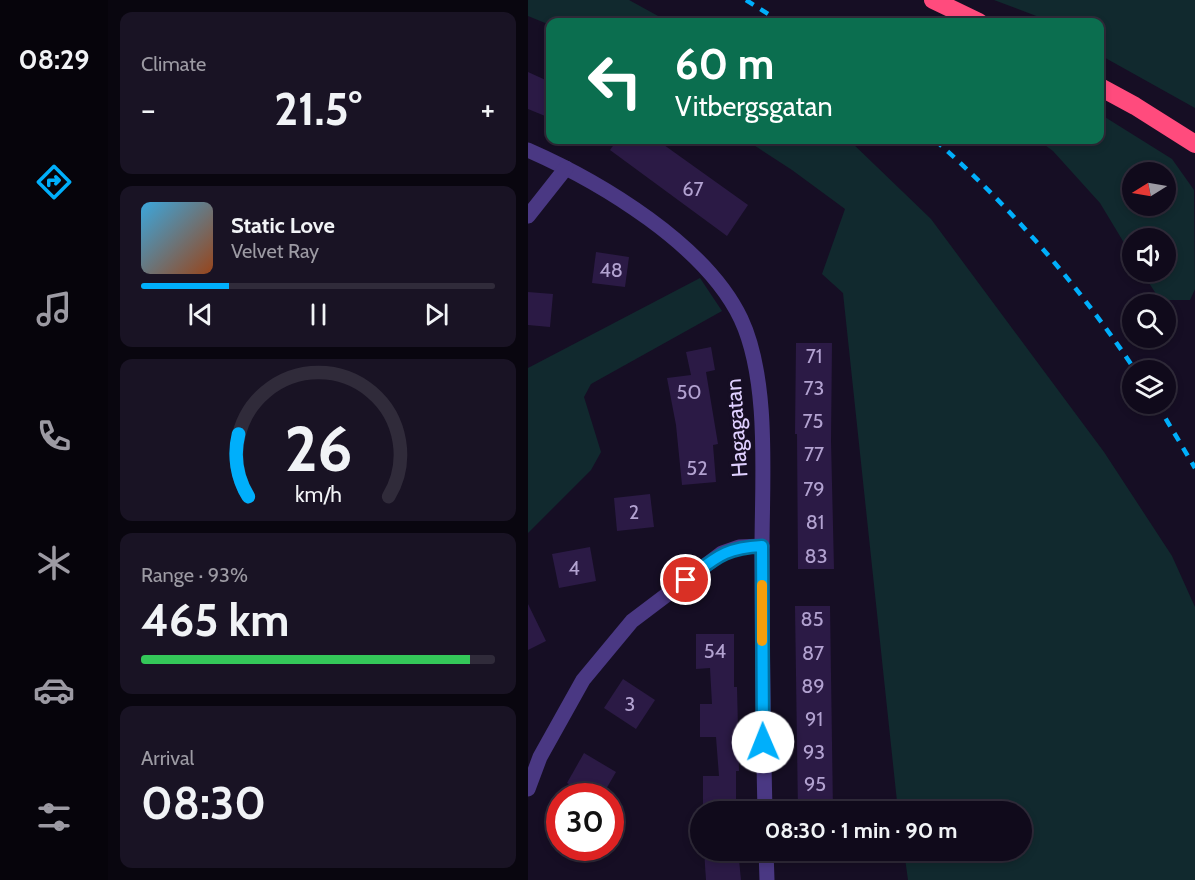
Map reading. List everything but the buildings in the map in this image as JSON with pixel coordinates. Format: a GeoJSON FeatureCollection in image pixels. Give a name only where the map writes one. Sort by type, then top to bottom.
{"type":"FeatureCollection","features":[{"type":"Feature","properties":{"kind":"highway"},"geometry":{"type":"LineString","coordinates":[[933,0],[971,18]]}},
{"type":"Feature","properties":{"kind":"highway"},"geometry":{"type":"LineString","coordinates":[[1104,89],[1195,144]]}},
{"type":"Feature","properties":{"kind":"street","name":"Hagagatan"},"geometry":{"type":"LineString","coordinates":[[528,150],[566,168],[616,197],[677,240],[724,290],[741,320],[754,361],[761,414],[765,801]]}},
{"type":"Feature","properties":{"kind":"street"},"geometry":{"type":"LineString","coordinates":[[528,216],[566,168]]}},
{"type":"Feature","properties":{"kind":"street"},"geometry":{"type":"LineString","coordinates":[[528,789],[540,757],[583,680],[632,621],[722,553],[739,547],[762,546]]}},
{"type":"Feature","properties":{"kind":"street"},"geometry":{"type":"LineString","coordinates":[[766,861],[767,880]]}},
{"type":"Feature","properties":{"kind":"green space"},"geometry":{"type":"Polygon","coordinates":[[[528,0],[629,0],[662,18],[546,18],[546,23],[528,16],[528,0]]]}},
{"type":"Feature","properties":{"kind":"green space"},"geometry":{"type":"Polygon","coordinates":[[[994,0],[1195,0],[1195,108],[1104,57],[1104,18],[1041,18],[994,0]]]}},
{"type":"Feature","properties":{"kind":"green space"},"geometry":{"type":"Polygon","coordinates":[[[1104,116],[1174,162],[1122,162],[1122,216],[1176,216],[1176,165],[1194,190],[1195,289],[1190,300],[1176,300],[1176,294],[1156,294],[1148,282],[1176,282],[1176,228],[1122,228],[1122,239],[1100,203],[1053,151],[1043,144],[1104,144],[1104,116]]]}},
{"type":"Feature","properties":{"kind":"green space"},"geometry":{"type":"Polygon","coordinates":[[[752,144],[853,144],[931,219],[1104,452],[1172,556],[1195,607],[1195,880],[908,880],[905,861],[1032,861],[1032,801],[897,801],[843,293],[822,274],[845,209],[752,144]]]}},
{"type":"Feature","properties":{"kind":"green space"},"geometry":{"type":"Polygon","coordinates":[[[700,278],[722,311],[591,384],[584,397],[601,452],[591,470],[528,533],[528,368],[700,278]]]}},
{"type":"Feature","properties":{"kind":"railway"},"geometry":{"type":"LineString","coordinates":[[746,0],[775,18]]}},
{"type":"Feature","properties":{"kind":"railway"},"geometry":{"type":"LineString","coordinates":[[939,144],[1017,220],[1091,308],[1128,360]]}},
{"type":"Feature","properties":{"kind":"railway"},"geometry":{"type":"LineString","coordinates":[[1163,414],[1195,468]]}},
{"type":"Feature","properties":{"kind":"slow traffic"},"geometry":{"type":"LineString","coordinates":[[762,585],[762,641]]}},
{"type":"Feature","properties":{"kind":"route"},"geometry":{"type":"LineString","coordinates":[[686,580],[722,553],[739,547],[762,546],[763,742]]}}]}
